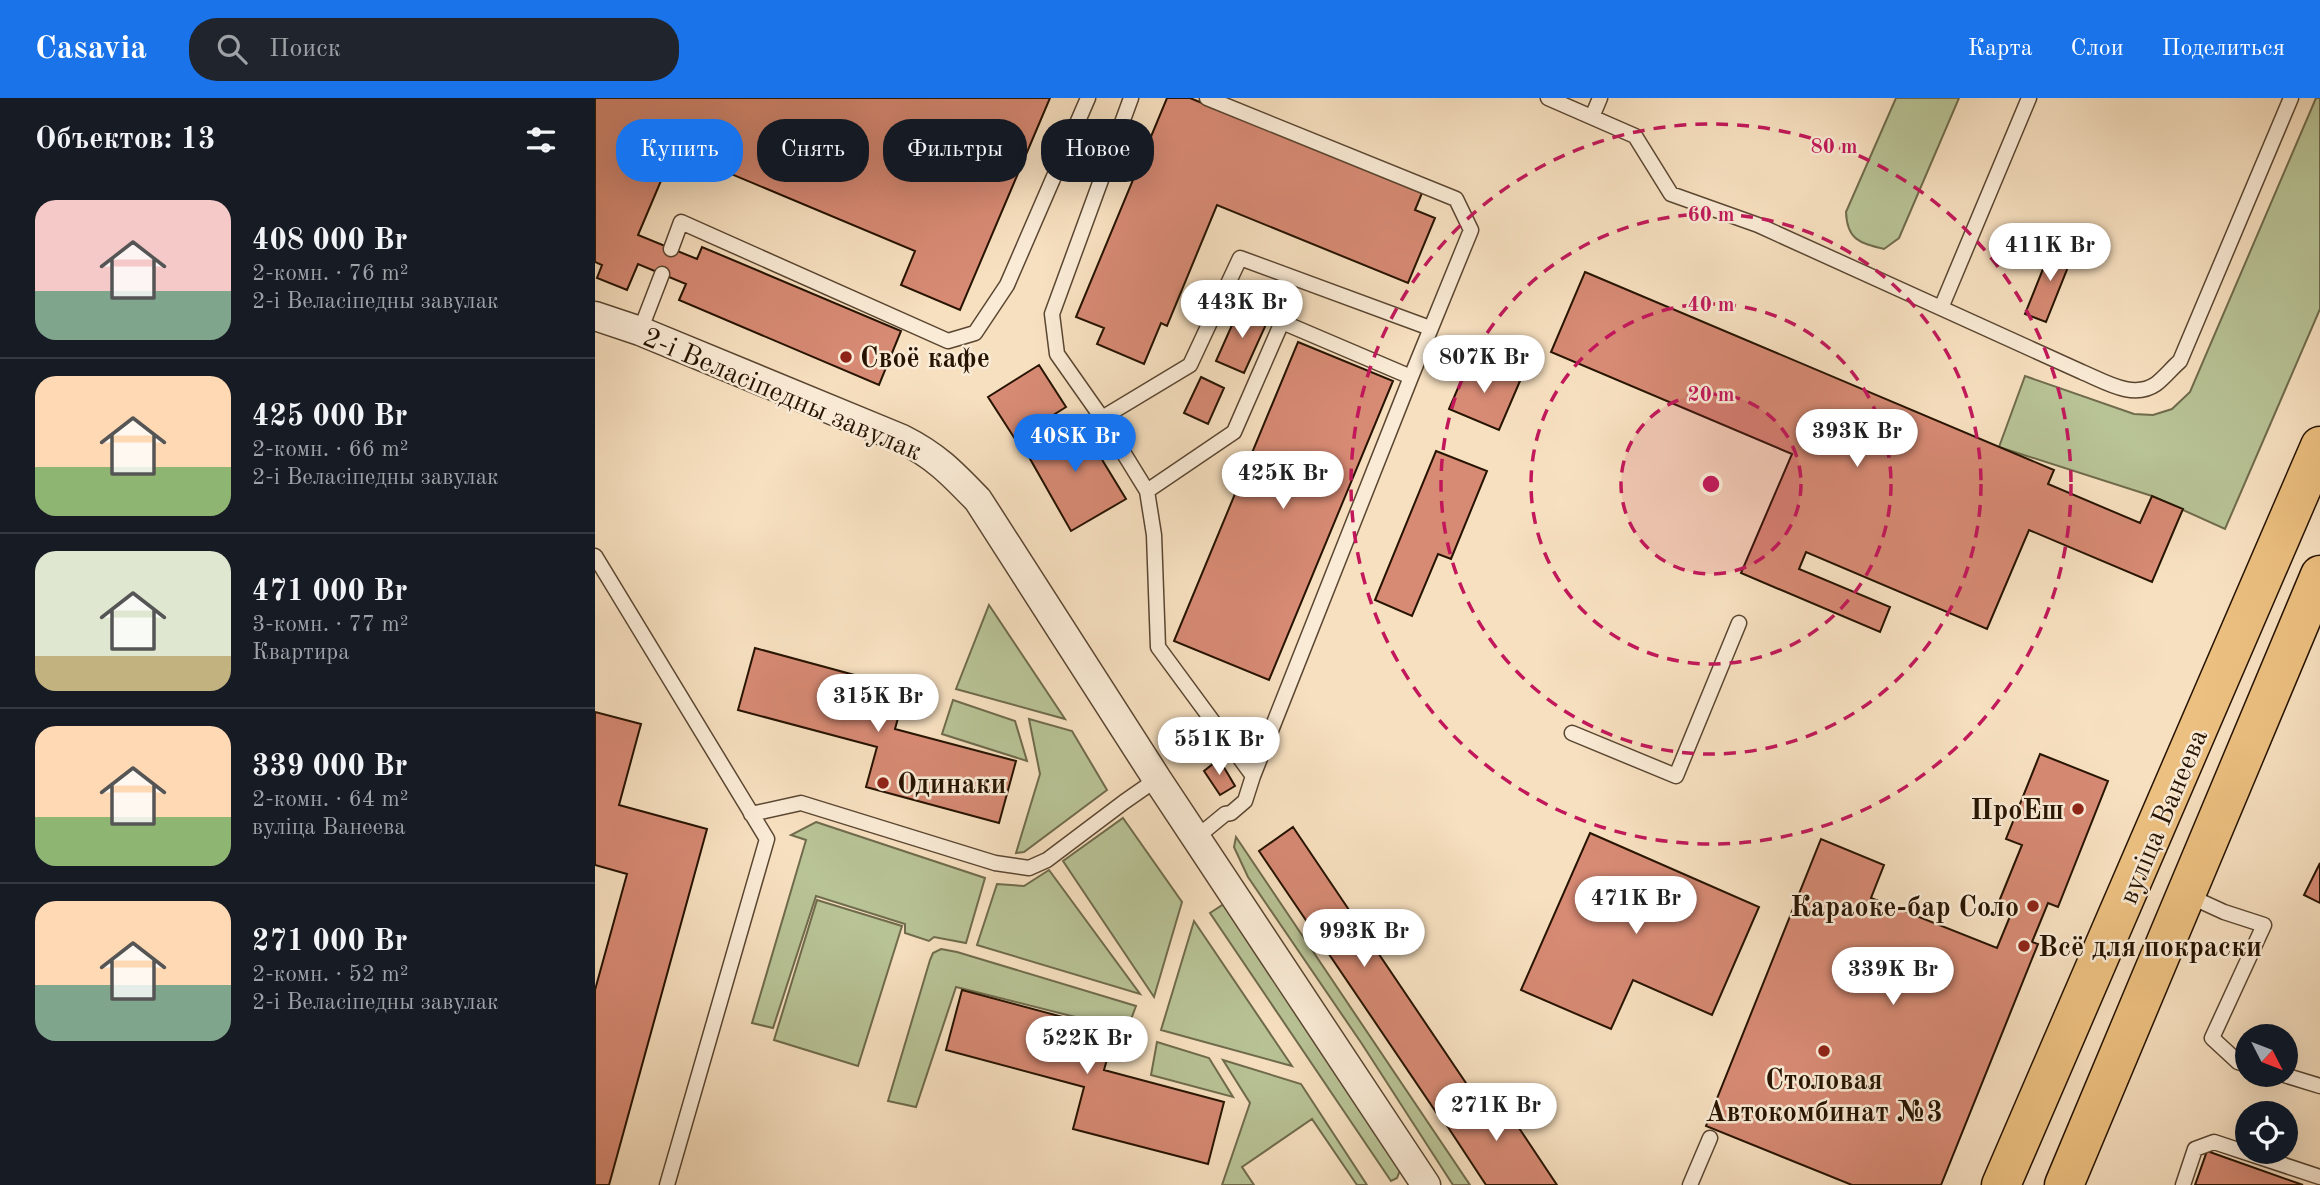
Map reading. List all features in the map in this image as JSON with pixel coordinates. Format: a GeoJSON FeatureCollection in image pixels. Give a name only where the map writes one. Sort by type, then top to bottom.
{"type":"FeatureCollection","features":[{"type":"Feature","properties":{"kind":"main road","name":"вуліца Ванеева"},"geometry":{"type":"LineString","coordinates":[[2001,1185],[2320,446]]}},
{"type":"Feature","properties":{"kind":"main road","name":"вуліца Ванеева"},"geometry":{"type":"LineString","coordinates":[[2064,1185],[2320,575]]}},
{"type":"Feature","properties":{"kind":"street","name":"2-і Веласіпедны завулак"},"geometry":{"type":"LineString","coordinates":[[595,316],[640,331],[901,439],[925,450],[946,466],[978,500],[1157,779],[1426,1185]]}},
{"type":"Feature","properties":{"kind":"lane"},"geometry":{"type":"LineString","coordinates":[[671,248],[681,222],[949,341],[975,334],[1007,285],[1088,98]]}},
{"type":"Feature","properties":{"kind":"lane"},"geometry":{"type":"LineString","coordinates":[[1131,98],[1052,314],[1056,354],[1102,418],[1147,491],[1154,535],[1158,647],[1253,776]]}},
{"type":"Feature","properties":{"kind":"lane"},"geometry":{"type":"LineString","coordinates":[[1196,837],[1245,801],[1471,230],[1456,199],[1207,98]]}},
{"type":"Feature","properties":{"kind":"lane"},"geometry":{"type":"LineString","coordinates":[[1548,98],[1635,136],[1671,194],[1758,225],[2119,387],[2140,391],[2156,384],[2180,361],[2291,98]]}},
{"type":"Feature","properties":{"kind":"lane"},"geometry":{"type":"LineString","coordinates":[[1592,117],[1600,98]]}},
{"type":"Feature","properties":{"kind":"lane"},"geometry":{"type":"LineString","coordinates":[[1941,308],[2029,98]]}},
{"type":"Feature","properties":{"kind":"lane"},"geometry":{"type":"LineString","coordinates":[[1102,418],[1190,365],[1240,258],[1430,328]]}},
{"type":"Feature","properties":{"kind":"lane"},"geometry":{"type":"LineString","coordinates":[[640,331],[662,274]]}},
{"type":"Feature","properties":{"kind":"lane"},"geometry":{"type":"LineString","coordinates":[[1147,491],[1234,432],[1282,322],[1411,377]]}},
{"type":"Feature","properties":{"kind":"lane"},"geometry":{"type":"LineString","coordinates":[[595,556],[767,839],[667,1185]]}},
{"type":"Feature","properties":{"kind":"lane"},"geometry":{"type":"LineString","coordinates":[[1572,733],[1677,776],[1739,623]]}},
{"type":"Feature","properties":{"kind":"lane"},"geometry":{"type":"LineString","coordinates":[[751,814],[801,803],[995,863],[1029,868],[1047,860],[1157,779]]}},
{"type":"Feature","properties":{"kind":"lane"},"geometry":{"type":"LineString","coordinates":[[2186,895],[2224,912],[2264,925],[2212,1038],[2235,1059]]}},
{"type":"Feature","properties":{"kind":"lane"},"geometry":{"type":"LineString","coordinates":[[2298,1079],[2320,1086]]}},
{"type":"Feature","properties":{"kind":"lane"},"geometry":{"type":"LineString","coordinates":[[1690,1185],[1710,1138]]}},
{"type":"Feature","properties":{"kind":"lane"},"geometry":{"type":"LineString","coordinates":[[2183,1185],[2195,1149],[2214,1142],[2320,1177]]}},
{"type":"Feature","properties":{"kind":"green space"},"geometry":{"type":"Polygon","coordinates":[[[1896,98],[1959,98],[1899,238],[1884,249],[1856,239],[1849,229],[1846,212],[1896,98]]]}},
{"type":"Feature","properties":{"kind":"green space"},"geometry":{"type":"Polygon","coordinates":[[[2316,98],[2320,98],[2320,309],[2225,529],[2152,496],[1999,447],[2025,376],[2134,414],[2153,415],[2172,409],[2190,392],[2316,98]]]}},
{"type":"Feature","properties":{"kind":"green space"},"geometry":{"type":"Polygon","coordinates":[[[989,605],[1065,719],[956,689],[989,605]]]}},
{"type":"Feature","properties":{"kind":"green space"},"geometry":{"type":"Polygon","coordinates":[[[953,700],[1015,721],[1027,761],[942,734],[953,700]]]}},
{"type":"Feature","properties":{"kind":"green space"},"geometry":{"type":"Polygon","coordinates":[[[1029,719],[1072,731],[1107,790],[1024,852],[1016,853],[1040,774],[1029,719]]]}},
{"type":"Feature","properties":{"kind":"green space"},"geometry":{"type":"Polygon","coordinates":[[[1123,818],[1182,902],[1154,997],[1063,861],[1123,818]]]}},
{"type":"Feature","properties":{"kind":"green space"},"geometry":{"type":"Polygon","coordinates":[[[816,822],[985,878],[966,943],[934,937],[929,941],[905,933],[905,924],[816,896],[773,1028],[752,1023],[806,840],[791,835],[816,822]]]}},
{"type":"Feature","properties":{"kind":"green space"},"geometry":{"type":"Polygon","coordinates":[[[1236,837],[1470,1185],[1453,1185],[1362,1044],[1248,877],[1234,847],[1236,837]]]}},
{"type":"Feature","properties":{"kind":"green space"},"geometry":{"type":"Polygon","coordinates":[[[1049,870],[1140,994],[977,945],[997,884],[1024,886],[1049,870]]]}},
{"type":"Feature","properties":{"kind":"green space"},"geometry":{"type":"Polygon","coordinates":[[[817,900],[902,926],[858,1066],[774,1040],[817,900]]]}},
{"type":"Feature","properties":{"kind":"green space"},"geometry":{"type":"Polygon","coordinates":[[[1230,900],[1402,1165],[1397,1178],[1391,1181],[1210,913],[1230,900]]]}},
{"type":"Feature","properties":{"kind":"green space"},"geometry":{"type":"Polygon","coordinates":[[[1194,921],[1292,1066],[1161,1030],[1194,921]]]}},
{"type":"Feature","properties":{"kind":"green space"},"geometry":{"type":"Polygon","coordinates":[[[941,949],[1136,1006],[1127,1030],[956,987],[916,1107],[888,1101],[930,960],[933,953],[941,949]]]}},
{"type":"Feature","properties":{"kind":"green space"},"geometry":{"type":"Polygon","coordinates":[[[1157,1042],[1209,1058],[1233,1097],[1151,1075],[1157,1042]]]}},
{"type":"Feature","properties":{"kind":"green space"},"geometry":{"type":"Polygon","coordinates":[[[1223,1060],[1301,1084],[1367,1185],[1357,1185],[1312,1119],[1242,1167],[1254,1185],[1222,1185],[1250,1103],[1223,1060]]]}},
{"type":"Feature","properties":{"kind":"building"},"geometry":{"type":"Polygon","coordinates":[[[595,98],[1050,98],[1027,152],[1027,119],[883,119],[883,182],[1014,182],[960,310],[901,285],[915,251],[743,179],[743,119],[616,119],[616,182],[660,182],[638,235],[697,259],[702,247],[901,331],[879,385],[679,300],[686,284],[638,264],[627,290],[597,278],[602,265],[595,262],[595,98]]]}},
{"type":"Feature","properties":{"kind":"building"},"geometry":{"type":"Polygon","coordinates":[[[1167,98],[1190,98],[1422,193],[1415,210],[1435,218],[1408,283],[1217,205],[1167,326],[1161,323],[1144,364],[1097,344],[1104,328],[1076,317],[1132,182],[1154,182],[1154,129],[1167,98]]]}},
{"type":"Feature","properties":{"kind":"building"},"geometry":{"type":"Polygon","coordinates":[[[2053,244],[2074,252],[2046,322],[2025,314],[2053,244]]]}},
{"type":"Feature","properties":{"kind":"building"},"geometry":{"type":"Polygon","coordinates":[[[1585,272],[2054,470],[2048,484],[2140,523],[2152,496],[2183,509],[2152,582],[2029,530],[1987,629],[1806,552],[1799,569],[1890,607],[1880,632],[1741,573],[1792,454],[1551,352],[1585,272]]]}},
{"type":"Feature","properties":{"kind":"building"},"geometry":{"type":"Polygon","coordinates":[[[1240,307],[1268,320],[1244,373],[1216,361],[1240,307]]]}},
{"type":"Feature","properties":{"kind":"building"},"geometry":{"type":"Polygon","coordinates":[[[1298,342],[1393,381],[1269,680],[1174,641],[1298,342]]]}},
{"type":"Feature","properties":{"kind":"building"},"geometry":{"type":"Polygon","coordinates":[[[1470,360],[1520,381],[1499,430],[1449,409],[1470,360]]]}},
{"type":"Feature","properties":{"kind":"building"},"geometry":{"type":"Polygon","coordinates":[[[1039,365],[1066,407],[1015,439],[988,397],[1039,365]]]}},
{"type":"Feature","properties":{"kind":"building"},"geometry":{"type":"Polygon","coordinates":[[[1201,377],[1224,388],[1208,424],[1184,413],[1201,377]]]}},
{"type":"Feature","properties":{"kind":"building"},"geometry":{"type":"Polygon","coordinates":[[[1076,417],[1126,499],[1071,531],[1025,450],[1076,417]]]}},
{"type":"Feature","properties":{"kind":"building"},"geometry":{"type":"Polygon","coordinates":[[[1436,451],[1487,471],[1451,559],[1438,554],[1412,616],[1375,600],[1436,451]]]}},
{"type":"Feature","properties":{"kind":"building"},"geometry":{"type":"Polygon","coordinates":[[[755,648],[906,689],[895,729],[1016,761],[999,823],[866,787],[877,747],[738,710],[755,648]]]}},
{"type":"Feature","properties":{"kind":"building"},"geometry":{"type":"Polygon","coordinates":[[[595,712],[641,724],[619,805],[707,829],[609,1185],[595,1185],[595,990],[627,874],[595,865],[595,712]]]}},
{"type":"Feature","properties":{"kind":"building"},"geometry":{"type":"Polygon","coordinates":[[[2040,754],[2108,781],[2058,907],[2048,903],[2032,942],[2038,944],[1941,1185],[1852,1185],[1706,1126],[1821,839],[1884,865],[1871,898],[1997,948],[2011,914],[1996,909],[2022,845],[2006,839],[2040,754]]]}},
{"type":"Feature","properties":{"kind":"building"},"geometry":{"type":"Polygon","coordinates":[[[1219,759],[1235,786],[1220,795],[1204,771],[1219,759]]]}},
{"type":"Feature","properties":{"kind":"building"},"geometry":{"type":"Polygon","coordinates":[[[1293,827],[1470,1089],[1436,1112],[1259,851],[1293,827]]]}},
{"type":"Feature","properties":{"kind":"building"},"geometry":{"type":"Polygon","coordinates":[[[1590,833],[1759,907],[1712,1015],[1633,980],[1611,1029],[1521,990],[1590,833]]]}},
{"type":"Feature","properties":{"kind":"building"},"geometry":{"type":"Polygon","coordinates":[[[2320,863],[2320,903],[2304,895],[2320,863]]]}},
{"type":"Feature","properties":{"kind":"building"},"geometry":{"type":"Polygon","coordinates":[[[962,990],[1115,1031],[1104,1070],[1224,1102],[1208,1164],[1073,1129],[1084,1087],[946,1050],[962,990]]]}},
{"type":"Feature","properties":{"kind":"building"},"geometry":{"type":"Polygon","coordinates":[[[1491,1086],[1557,1185],[1486,1185],[1442,1118],[1491,1086]]]}},
{"type":"Feature","properties":{"kind":"building"},"geometry":{"type":"Polygon","coordinates":[[[2207,1151],[2235,1161],[2235,1164],[2244,1164],[2303,1185],[2195,1185],[2207,1151]]]}},
{"type":"Feature","properties":{"kind":"place","name":"Своё кафе"},"geometry":{"type":"Point","coordinates":[846,357]}},
{"type":"Feature","properties":{"kind":"place","name":"Одинаки"},"geometry":{"type":"Point","coordinates":[883,783]}},
{"type":"Feature","properties":{"kind":"place","name":"ПроЕш"},"geometry":{"type":"Point","coordinates":[2078,809]}},
{"type":"Feature","properties":{"kind":"place","name":"Караоке-бар Соло"},"geometry":{"type":"Point","coordinates":[2033,906]}},
{"type":"Feature","properties":{"kind":"place","name":"Всё для покраски"},"geometry":{"type":"Point","coordinates":[2024,946]}},
{"type":"Feature","properties":{"kind":"place","name":"Столовая Автокомбинат №3"},"geometry":{"type":"Point","coordinates":[1824,1051]}}]}
